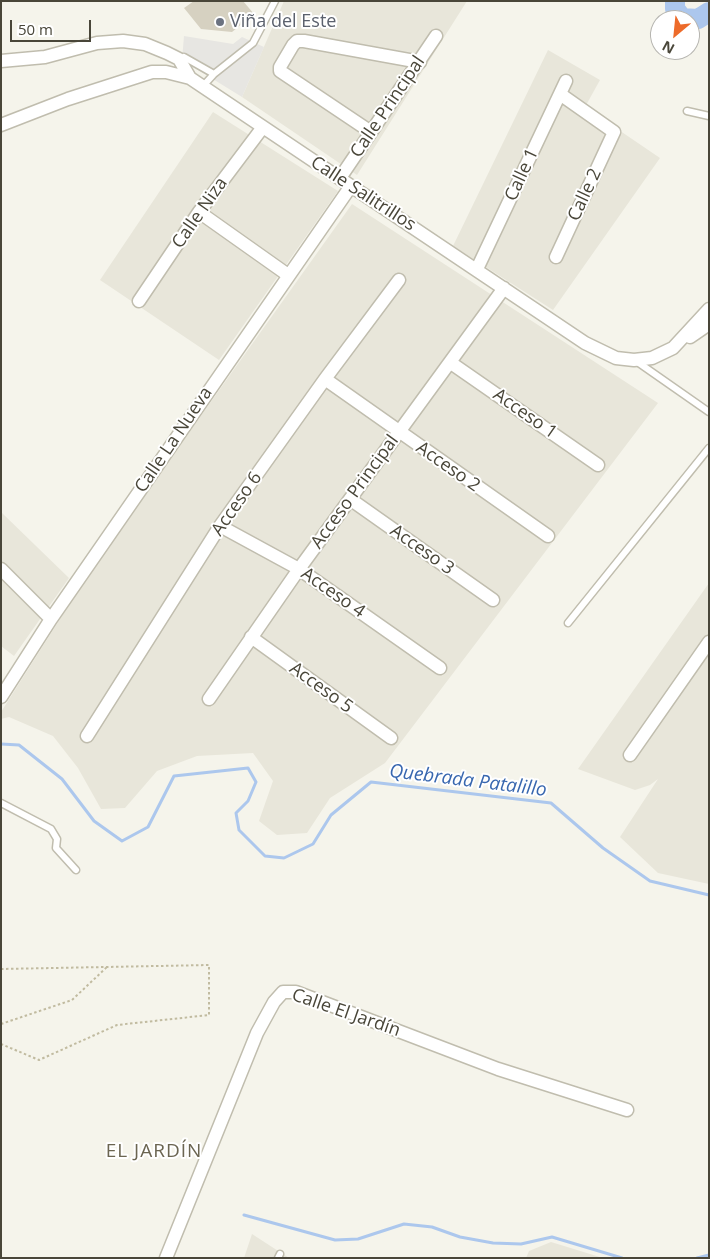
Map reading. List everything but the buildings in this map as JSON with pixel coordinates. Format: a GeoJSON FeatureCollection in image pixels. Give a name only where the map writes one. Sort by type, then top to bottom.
{"type":"FeatureCollection","features":[{"type":"Feature","properties":{"kind":"street","name":"Calle Principal"},"geometry":{"type":"LineString","coordinates":[[340,178],[436,36]]}},
{"type":"Feature","properties":{"kind":"street","name":"Calle Salitrillos"},"geometry":{"type":"LineString","coordinates":[[1,61],[44,56],[97,43],[123,41],[145,44],[179,59],[190,78],[602,353],[616,358],[634,360],[652,358],[673,348],[709,309]]}},
{"type":"Feature","properties":{"kind":"street"},"geometry":{"type":"LineString","coordinates":[[371,132],[280,71],[280,67],[293,45],[297,41],[304,41],[420,62]]}},
{"type":"Feature","properties":{"kind":"street"},"geometry":{"type":"LineString","coordinates":[[1,125],[68,99],[152,72],[166,72],[190,78]]}},
{"type":"Feature","properties":{"kind":"street","name":"Calle 1"},"geometry":{"type":"LineString","coordinates":[[477,269],[566,81]]}},
{"type":"Feature","properties":{"kind":"street","name":"Calle 2"},"geometry":{"type":"LineString","coordinates":[[556,257],[614,132],[560,94]]}},
{"type":"Feature","properties":{"kind":"street","name":"Calle Niza"},"geometry":{"type":"LineString","coordinates":[[140,301],[199,212],[263,127]]}},
{"type":"Feature","properties":{"kind":"street","name":"Calle La Nueva"},"geometry":{"type":"LineString","coordinates":[[1,697],[51,619],[288,274],[352,186]]}},
{"type":"Feature","properties":{"kind":"street"},"geometry":{"type":"LineString","coordinates":[[199,212],[288,274]]}},
{"type":"Feature","properties":{"kind":"street","name":"Acceso 6"},"geometry":{"type":"LineString","coordinates":[[87,736],[220,526],[325,379],[399,280]]}},
{"type":"Feature","properties":{"kind":"street","name":"Acceso Principal"},"geometry":{"type":"LineString","coordinates":[[209,699],[299,569],[504,288]]}},
{"type":"Feature","properties":{"kind":"street"},"geometry":{"type":"LineString","coordinates":[[673,348],[709,324]]}},
{"type":"Feature","properties":{"kind":"street","name":"Acceso 1"},"geometry":{"type":"LineString","coordinates":[[451,363],[598,465]]}},
{"type":"Feature","properties":{"kind":"street","name":"Acceso 2"},"geometry":{"type":"LineString","coordinates":[[325,379],[399,433],[548,536]]}},
{"type":"Feature","properties":{"kind":"street","name":"Acceso 3"},"geometry":{"type":"LineString","coordinates":[[350,500],[493,600]]}},
{"type":"Feature","properties":{"kind":"street","name":"Acceso 4"},"geometry":{"type":"LineString","coordinates":[[220,526],[299,569],[440,668]]}},
{"type":"Feature","properties":{"kind":"street"},"geometry":{"type":"LineString","coordinates":[[1,569],[51,619]]}},
{"type":"Feature","properties":{"kind":"street","name":"Acceso 5"},"geometry":{"type":"LineString","coordinates":[[251,637],[390,738]]}},
{"type":"Feature","properties":{"kind":"street"},"geometry":{"type":"LineString","coordinates":[[630,755],[709,642]]}},
{"type":"Feature","properties":{"kind":"street","name":"Calle El Jardín"},"geometry":{"type":"LineString","coordinates":[[166,1258],[257,1033],[274,1002],[283,992],[296,992],[498,1069],[628,1110]]}},
{"type":"Feature","properties":{"kind":"lane"},"geometry":{"type":"LineString","coordinates":[[203,86],[214,74],[253,43],[275,1]]}},
{"type":"Feature","properties":{"kind":"lane"},"geometry":{"type":"LineString","coordinates":[[184,57],[214,74]]}},
{"type":"Feature","properties":{"kind":"lane"},"geometry":{"type":"LineString","coordinates":[[687,111],[709,116]]}},
{"type":"Feature","properties":{"kind":"lane"},"geometry":{"type":"LineString","coordinates":[[634,360],[709,412]]}},
{"type":"Feature","properties":{"kind":"lane"},"geometry":{"type":"LineString","coordinates":[[568,623],[709,448]]}},
{"type":"Feature","properties":{"kind":"lane"},"geometry":{"type":"LineString","coordinates":[[1,803],[51,829],[57,839],[56,848],[76,870]]}},
{"type":"Feature","properties":{"kind":"path"},"geometry":{"type":"LineString","coordinates":[[1,969],[208,965],[209,1015],[116,1024],[39,1060],[1,1044]]}},
{"type":"Feature","properties":{"kind":"path"},"geometry":{"type":"LineString","coordinates":[[1,1024],[72,1000],[107,967]]}},
{"type":"Feature","properties":{"kind":"shaded area"},"geometry":{"type":"Polygon","coordinates":[[[284,1],[467,1],[357,175],[242,97],[284,1]]]}},
{"type":"Feature","properties":{"kind":"shaded area"},"geometry":{"type":"Polygon","coordinates":[[[184,36],[233,44],[242,37],[264,47],[242,97],[182,60],[184,36]]]}},
{"type":"Feature","properties":{"kind":"shaded area"},"geometry":{"type":"Polygon","coordinates":[[[548,50],[600,80],[585,107],[660,158],[553,310],[453,246],[548,50]]]}},
{"type":"Feature","properties":{"kind":"shaded area"},"geometry":{"type":"Polygon","coordinates":[[[213,112],[338,191],[219,360],[100,280],[213,112]]]}},
{"type":"Feature","properties":{"kind":"shaded area"},"geometry":{"type":"Polygon","coordinates":[[[352,204],[658,403],[385,763],[330,798],[307,833],[277,835],[259,821],[273,781],[253,753],[197,756],[157,771],[125,808],[101,809],[78,768],[53,736],[9,717],[1,719],[1,712],[93,567],[352,204]]]}},
{"type":"Feature","properties":{"kind":"shaded area"},"geometry":{"type":"Polygon","coordinates":[[[1,512],[69,578],[14,656],[1,646],[1,512]]]}},
{"type":"Feature","properties":{"kind":"shaded area"},"geometry":{"type":"Polygon","coordinates":[[[709,583],[709,884],[658,873],[620,837],[658,779],[650,785],[635,790],[578,769],[709,583]]]}},
{"type":"Feature","properties":{"kind":"shaded area"},"geometry":{"type":"Polygon","coordinates":[[[252,1234],[289,1258],[244,1258],[252,1234]]]}},
{"type":"Feature","properties":{"kind":"shaded area"},"geometry":{"type":"Polygon","coordinates":[[[551,1242],[603,1258],[526,1258],[529,1251],[551,1242]]]}},
{"type":"Feature","properties":{"kind":"waterway"},"geometry":{"type":"LineString","coordinates":[[675,1],[675,9],[682,18],[698,19],[709,12]]}},
{"type":"Feature","properties":{"kind":"waterway","name":"Quebrada Patalillo"},"geometry":{"type":"LineString","coordinates":[[1,744],[19,745],[62,779],[94,821],[122,841],[148,827],[174,776],[248,768],[256,782],[248,801],[236,813],[239,830],[265,856],[284,858],[313,844],[331,815],[371,782],[551,803],[603,848],[650,881],[709,895]]}},
{"type":"Feature","properties":{"kind":"waterway"},"geometry":{"type":"LineString","coordinates":[[244,1215],[335,1240],[358,1239],[404,1224],[432,1227],[460,1237],[493,1243],[521,1244],[552,1237],[622,1258]]}},
{"type":"Feature","properties":{"kind":"waterway"},"geometry":{"type":"LineString","coordinates":[[697,1258],[709,1255]]}},
{"type":"Feature","properties":{"kind":"place","name":"Viña del Este"},"geometry":{"type":"Point","coordinates":[220,22]}},
{"type":"Feature","properties":{"kind":"district","name":"EL JARDÍN"},"geometry":{"type":"Point","coordinates":[154,1152]}}]}
